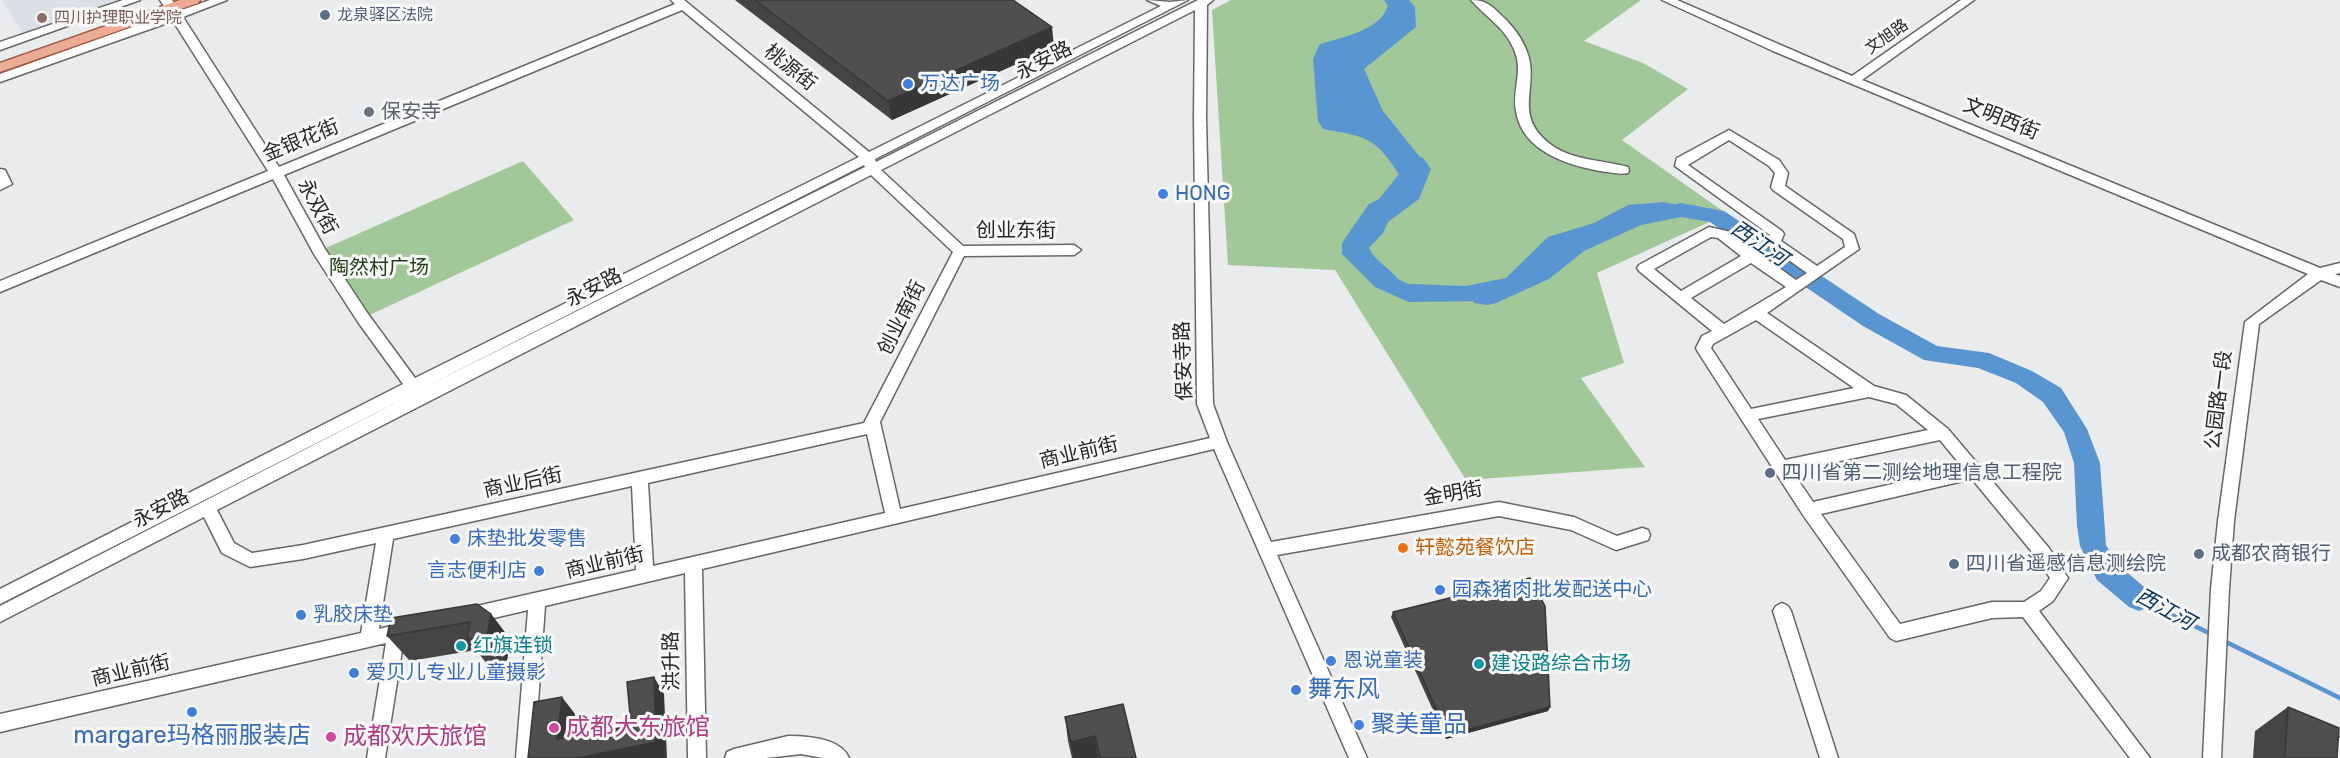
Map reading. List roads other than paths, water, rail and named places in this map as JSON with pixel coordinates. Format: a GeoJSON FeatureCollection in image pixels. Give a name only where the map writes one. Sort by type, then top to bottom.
{"type":"FeatureCollection","features":[{"type":"Feature","properties":{"kind":"main road"},"geometry":{"type":"LineString","coordinates":[[0,57],[193,0]]}},
{"type":"Feature","properties":{"kind":"main road"},"geometry":{"type":"LineString","coordinates":[[0,68],[168,6]]}},
{"type":"Feature","properties":{"kind":"street"},"geometry":{"type":"LineString","coordinates":[[0,46],[134,0]]}},
{"type":"Feature","properties":{"kind":"street"},"geometry":{"type":"LineString","coordinates":[[0,78],[168,6],[221,0]]}},
{"type":"Feature","properties":{"kind":"street"},"geometry":{"type":"LineString","coordinates":[[1153,0],[1176,3]]}},
{"type":"Feature","properties":{"kind":"street"},"geometry":{"type":"LineString","coordinates":[[1478,0],[1494,13],[1516,40],[1524,63],[1522,116],[1532,133],[1554,153],[1587,165],[1623,170]]}},
{"type":"Feature","properties":{"kind":"street","name":"文明西街"},"geometry":{"type":"LineString","coordinates":[[1668,0],[2340,282]]}},
{"type":"Feature","properties":{"kind":"street","name":"文旭路"},"geometry":{"type":"LineString","coordinates":[[1854,80],[1968,0]]}},
{"type":"Feature","properties":{"kind":"street","name":"永安路"},"geometry":{"type":"LineString","coordinates":[[0,614],[207,507],[417,392],[870,164],[1204,1]]}},
{"type":"Feature","properties":{"kind":"street","name":"保安寺路"},"geometry":{"type":"LineString","coordinates":[[1204,1],[1200,118],[1205,404],[1219,442],[1358,758]]}},
{"type":"Feature","properties":{"kind":"street","name":"桃源街"},"geometry":{"type":"LineString","coordinates":[[680,2],[870,164]]}},
{"type":"Feature","properties":{"kind":"street","name":"金银花街"},"geometry":{"type":"LineString","coordinates":[[0,286],[276,173],[680,2]]}},
{"type":"Feature","properties":{"kind":"street"},"geometry":{"type":"LineString","coordinates":[[960,251],[870,164],[1176,3]]}},
{"type":"Feature","properties":{"kind":"street","name":"永双街"},"geometry":{"type":"LineString","coordinates":[[168,6],[276,173],[319,251],[363,318],[417,392]]}},
{"type":"Feature","properties":{"kind":"street"},"geometry":{"type":"LineString","coordinates":[[1757,313],[1869,391],[1901,399],[1943,433],[2043,553],[2060,578],[2047,597],[2027,609],[1992,610],[1896,633],[1809,510],[1703,348],[1707,340],[1757,313],[1808,279],[1852,249],[1849,237],[1778,187],[1782,173],[1774,163],[1729,134],[1682,161],[1681,166],[1777,234],[1774,243],[1808,279]]}},
{"type":"Feature","properties":{"kind":"street"},"geometry":{"type":"LineString","coordinates":[[0,172],[5,184],[0,186]]}},
{"type":"Feature","properties":{"kind":"street"},"geometry":{"type":"LineString","coordinates":[[1722,332],[1644,268],[1709,232],[1722,234],[1751,257],[1808,279]]}},
{"type":"Feature","properties":{"kind":"street","name":"创业东街"},"geometry":{"type":"LineString","coordinates":[[960,251],[1074,250]]}},
{"type":"Feature","properties":{"kind":"street","name":"创业南街"},"geometry":{"type":"LineString","coordinates":[[873,427],[872,422],[960,251]]}},
{"type":"Feature","properties":{"kind":"street"},"geometry":{"type":"LineString","coordinates":[[1680,298],[1751,257]]}},
{"type":"Feature","properties":{"kind":"street","name":"公园路一段"},"geometry":{"type":"LineString","coordinates":[[2212,758],[2220,589],[2226,521],[2252,322],[2320,273],[2340,268]]}},
{"type":"Feature","properties":{"kind":"street"},"geometry":{"type":"LineString","coordinates":[[1746,416],[1869,391]]}},
{"type":"Feature","properties":{"kind":"street"},"geometry":{"type":"LineString","coordinates":[[0,597],[417,392]]}},
{"type":"Feature","properties":{"kind":"street"},"geometry":{"type":"LineString","coordinates":[[873,427],[894,518]]}},
{"type":"Feature","properties":{"kind":"street","name":"商业后街"},"geometry":{"type":"LineString","coordinates":[[207,507],[228,548],[250,560],[303,552],[873,427]]}},
{"type":"Feature","properties":{"kind":"street"},"geometry":{"type":"LineString","coordinates":[[1780,466],[1943,433]]}},
{"type":"Feature","properties":{"kind":"street","name":"商业前街"},"geometry":{"type":"LineString","coordinates":[[450,620],[1219,442]]}},
{"type":"Feature","properties":{"kind":"street"},"geometry":{"type":"LineString","coordinates":[[1809,510],[1975,472]]}},
{"type":"Feature","properties":{"kind":"street"},"geometry":{"type":"LineString","coordinates":[[640,479],[645,575]]}},
{"type":"Feature","properties":{"kind":"street","name":"金明街"},"geometry":{"type":"LineString","coordinates":[[1266,550],[1499,509],[1574,524],[1616,543],[1642,536]]}},
{"type":"Feature","properties":{"kind":"street"},"geometry":{"type":"LineString","coordinates":[[369,639],[386,534]]}},
{"type":"Feature","properties":{"kind":"street","name":"洪升路"},"geometry":{"type":"LineString","coordinates":[[693,563],[697,758]]}},
{"type":"Feature","properties":{"kind":"street"},"geometry":{"type":"LineString","coordinates":[[525,758],[537,601]]}},
{"type":"Feature","properties":{"kind":"street"},"geometry":{"type":"LineString","coordinates":[[2027,609],[2141,758]]}},
{"type":"Feature","properties":{"kind":"street"},"geometry":{"type":"LineString","coordinates":[[1782,611],[1829,758]]}},
{"type":"Feature","properties":{"kind":"street","name":"商业前街"},"geometry":{"type":"LineString","coordinates":[[0,723],[428,625]]}},
{"type":"Feature","properties":{"kind":"street"},"geometry":{"type":"LineString","coordinates":[[376,758],[396,633]]}},
{"type":"Feature","properties":{"kind":"street"},"geometry":{"type":"LineString","coordinates":[[2332,758],[2332,743],[2340,747]]}},
{"type":"Feature","properties":{"kind":"street"},"geometry":{"type":"LineString","coordinates":[[734,758],[777,747],[805,744],[826,748],[840,758]]}},
{"type":"Feature","properties":{"kind":"water"},"geometry":{"type":"Polygon","coordinates":[[[1384,0],[1409,0],[1415,7],[1416,27],[1364,69],[1383,111],[1427,166],[1419,188],[1385,209],[1374,234],[1360,255],[1379,270],[1408,284],[1466,286],[1506,278],[1548,237],[1594,223],[1628,205],[1663,202],[1689,207],[1639,215],[1626,229],[1584,242],[1487,301],[1409,302],[1375,287],[1342,254],[1342,243],[1369,204],[1379,199],[1399,174],[1383,152],[1368,140],[1323,129],[1318,121],[1313,59],[1320,44],[1359,32],[1377,22],[1388,6],[1384,0]]]}},
{"type":"Feature","properties":{"kind":"waterway","name":"西江河"},"geometry":{"type":"LineString","coordinates":[[1388,281],[1365,262],[1358,247],[1375,228],[1378,218],[1412,194],[1421,169],[1416,163]]}},
{"type":"Feature","properties":{"kind":"waterway","name":"西江河"},"geometry":{"type":"LineString","coordinates":[[1482,297],[1488,297],[1541,273],[1576,246],[1636,219],[1681,210],[1716,216],[1871,320],[1932,354],[1981,359],[2024,377],[2052,395],[2075,429],[2087,463],[2093,546],[2107,572],[2139,599]]}},
{"type":"Feature","properties":{"kind":"waterway","name":"西江河"},"geometry":{"type":"LineString","coordinates":[[2139,599],[2213,635]]}},
{"type":"Feature","properties":{"kind":"waterway","name":"西江河"},"geometry":{"type":"LineString","coordinates":[[2222,640],[2340,698]]}},
{"type":"Feature","properties":{"kind":"place","name":"龙泉驿区法院"},"geometry":{"type":"Point","coordinates":[325,15]}},
{"type":"Feature","properties":{"kind":"place","name":"四川护理职业学院"},"geometry":{"type":"Point","coordinates":[42,18]}},
{"type":"Feature","properties":{"kind":"place","name":"万达广场"},"geometry":{"type":"Point","coordinates":[908,84]}},
{"type":"Feature","properties":{"kind":"place","name":"保安寺"},"geometry":{"type":"Point","coordinates":[369,112]}},
{"type":"Feature","properties":{"kind":"place","name":"HONG"},"geometry":{"type":"Point","coordinates":[1163,194]}},
{"type":"Feature","properties":{"kind":"place","name":"四川省第二测绘地理信息工程院"},"geometry":{"type":"Point","coordinates":[1770,473]}},
{"type":"Feature","properties":{"kind":"place","name":"床垫批发零售"},"geometry":{"type":"Point","coordinates":[455,539]}},
{"type":"Feature","properties":{"kind":"place","name":"轩懿苑餐饮店"},"geometry":{"type":"Point","coordinates":[1403,548]}},
{"type":"Feature","properties":{"kind":"place","name":"成都农商银行"},"geometry":{"type":"Point","coordinates":[2199,554]}},
{"type":"Feature","properties":{"kind":"place","name":"四川省遥感信息测绘院"},"geometry":{"type":"Point","coordinates":[1954,564]}},
{"type":"Feature","properties":{"kind":"place","name":"言志便利店"},"geometry":{"type":"Point","coordinates":[539,571]}},
{"type":"Feature","properties":{"kind":"place","name":"园森猪肉批发配送中心"},"geometry":{"type":"Point","coordinates":[1440,590]}},
{"type":"Feature","properties":{"kind":"place","name":"乳胶床垫"},"geometry":{"type":"Point","coordinates":[301,615]}},
{"type":"Feature","properties":{"kind":"place","name":"红旗连锁"},"geometry":{"type":"Point","coordinates":[461,646]}},
{"type":"Feature","properties":{"kind":"place","name":"恩说童装"},"geometry":{"type":"Point","coordinates":[1331,661]}},
{"type":"Feature","properties":{"kind":"place","name":"建设路综合市场"},"geometry":{"type":"Point","coordinates":[1479,664]}},
{"type":"Feature","properties":{"kind":"place","name":"爱贝儿专业儿童摄影"},"geometry":{"type":"Point","coordinates":[354,673]}},
{"type":"Feature","properties":{"kind":"place","name":"舞东风"},"geometry":{"type":"Point","coordinates":[1296,690]}},
{"type":"Feature","properties":{"kind":"place","name":"margare玛格丽服装店"},"geometry":{"type":"Point","coordinates":[192,712]}},
{"type":"Feature","properties":{"kind":"place","name":"聚美童品"},"geometry":{"type":"Point","coordinates":[1359,725]}},
{"type":"Feature","properties":{"kind":"place","name":"成都大东旅馆"},"geometry":{"type":"Point","coordinates":[554,728]}},
{"type":"Feature","properties":{"kind":"place","name":"成都欢庆旅馆"},"geometry":{"type":"Point","coordinates":[331,737]}},
{"type":"Feature","properties":{"kind":"park label","name":"陶然村广场"},"geometry":{"type":"Point","coordinates":[379,268]}}]}
